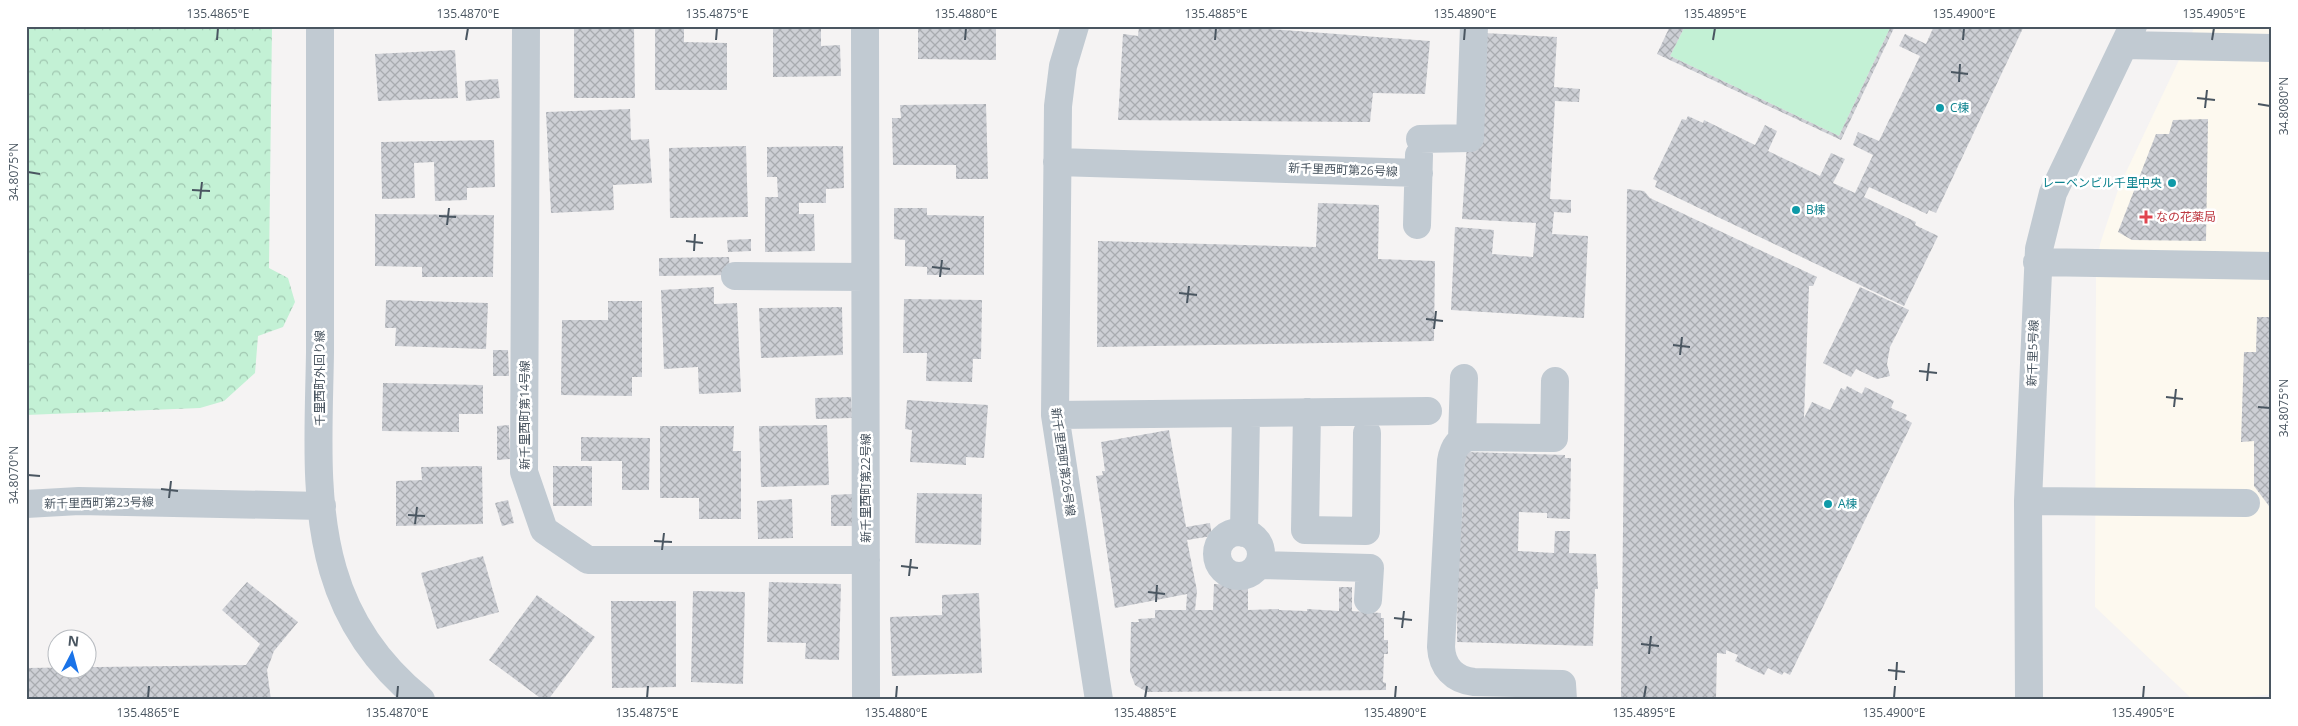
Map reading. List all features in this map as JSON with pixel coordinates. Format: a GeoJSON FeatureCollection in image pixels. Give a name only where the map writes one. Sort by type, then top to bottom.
{"type":"FeatureCollection","features":[{"type":"Feature","properties":{"kind":"street","name":"千里西町外回り線"},"geometry":{"type":"LineString","coordinates":[[320,26],[319,432],[322,506],[333,571],[356,626],[381,661],[421,700]]}},
{"type":"Feature","properties":{"kind":"street","name":"新千里西町第14号線"},"geometry":{"type":"LineString","coordinates":[[526,26],[524,472],[544,530],[588,560],[866,560]]}},
{"type":"Feature","properties":{"kind":"street","name":"新千里西町第22号線"},"geometry":{"type":"LineString","coordinates":[[865,26],[866,700]]}},
{"type":"Feature","properties":{"kind":"street","name":"新千里西町第26号線"},"geometry":{"type":"LineString","coordinates":[[1076,26],[1063,66],[1059,91],[1055,414],[1099,700]]}},
{"type":"Feature","properties":{"kind":"street"},"geometry":{"type":"LineString","coordinates":[[1417,225],[1420,130],[1470,138],[1474,26]]}},
{"type":"Feature","properties":{"kind":"street"},"geometry":{"type":"LineString","coordinates":[[2129,36],[2245,37],[2272,48]]}},
{"type":"Feature","properties":{"kind":"street","name":"新千里5号線"},"geometry":{"type":"LineString","coordinates":[[2028,700],[2028,501],[2037,262],[2053,193],[2129,36]]}},
{"type":"Feature","properties":{"kind":"street","name":"新千里西町第26号線"},"geometry":{"type":"LineString","coordinates":[[1057,162],[1419,173]]}},
{"type":"Feature","properties":{"kind":"street"},"geometry":{"type":"LineString","coordinates":[[2037,262],[2272,266]]}},
{"type":"Feature","properties":{"kind":"street"},"geometry":{"type":"LineString","coordinates":[[735,276],[866,277]]}},
{"type":"Feature","properties":{"kind":"street"},"geometry":{"type":"LineString","coordinates":[[1464,378],[1462,439],[1453,450],[1451,461],[1442,633],[1443,662],[1450,673],[1468,682],[1562,684],[1563,700]]}},
{"type":"Feature","properties":{"kind":"street"},"geometry":{"type":"LineString","coordinates":[[1462,439],[1479,436],[1554,438],[1555,381]]}},
{"type":"Feature","properties":{"kind":"street"},"geometry":{"type":"LineString","coordinates":[[1055,414],[1428,411]]}},
{"type":"Feature","properties":{"kind":"street"},"geometry":{"type":"LineString","coordinates":[[1307,412],[1305,530],[1366,531],[1367,433]]}},
{"type":"Feature","properties":{"kind":"street"},"geometry":{"type":"LineString","coordinates":[[1244,533],[1246,413]]}},
{"type":"Feature","properties":{"kind":"street","name":"新千里西町第23号線"},"geometry":{"type":"LineString","coordinates":[[26,504],[79,501],[322,506]]}},
{"type":"Feature","properties":{"kind":"street"},"geometry":{"type":"LineString","coordinates":[[2028,501],[2246,503]]}},
{"type":"Feature","properties":{"kind":"street"},"geometry":{"type":"LineString","coordinates":[[1235,533],[1244,533],[1257,541],[1262,557],[1259,565],[1247,575],[1239,577],[1224,571],[1219,564],[1218,548],[1221,541],[1235,533]]}},
{"type":"Feature","properties":{"kind":"street"},"geometry":{"type":"LineString","coordinates":[[1259,565],[1370,568],[1368,600]]}},
{"type":"Feature","properties":{"kind":"shaded area"},"geometry":{"type":"Polygon","coordinates":[[[2195,26],[2272,26],[2272,694],[2218,700],[2193,700],[2095,607],[2096,277],[2100,244],[2119,187],[2195,26]]]}},
{"type":"Feature","properties":{"kind":"green space"},"geometry":{"type":"Polygon","coordinates":[[[26,26],[272,26],[269,268],[288,278],[295,302],[283,327],[258,336],[255,373],[224,401],[200,408],[26,415],[26,26]]]}},
{"type":"Feature","properties":{"kind":"green space"},"geometry":{"type":"Polygon","coordinates":[[[1685,26],[1891,26],[1839,136],[1670,56],[1685,26]]]}},
{"type":"Feature","properties":{"kind":"building"},"geometry":{"type":"Polygon","coordinates":[[[574,26],[634,26],[635,98],[574,98],[574,26]]]}},
{"type":"Feature","properties":{"kind":"building"},"geometry":{"type":"Polygon","coordinates":[[[655,26],[684,26],[684,42],[727,43],[727,90],[655,90],[655,26]]]}},
{"type":"Feature","properties":{"kind":"building"},"geometry":{"type":"Polygon","coordinates":[[[692,26],[728,26],[728,29],[692,29],[692,26]]]}},
{"type":"Feature","properties":{"kind":"building"},"geometry":{"type":"Polygon","coordinates":[[[918,26],[996,26],[996,60],[918,59],[918,26]]]}},
{"type":"Feature","properties":{"kind":"building"},"geometry":{"type":"Polygon","coordinates":[[[1139,26],[1228,26],[1430,41],[1425,94],[1373,93],[1370,122],[1118,120],[1123,34],[1138,36],[1139,26]]]}},
{"type":"Feature","properties":{"kind":"building"},"geometry":{"type":"Polygon","coordinates":[[[1670,26],[1685,26],[1670,56],[1839,136],[1891,26],[1895,26],[1841,140],[1657,54],[1670,26]]]}},
{"type":"Feature","properties":{"kind":"building"},"geometry":{"type":"Polygon","coordinates":[[[1934,26],[2024,26],[1936,213],[1929,210],[1927,214],[1869,187],[1864,197],[1916,222],[1915,225],[1938,236],[1904,306],[1655,187],[1657,181],[1653,179],[1682,119],[1686,120],[1688,116],[1703,123],[1704,120],[1755,145],[1765,125],[1777,131],[1768,151],[1820,176],[1831,153],[1845,159],[1833,183],[1855,193],[1873,155],[1853,145],[1858,132],[1879,141],[1920,56],[1899,46],[1905,34],[1926,44],[1934,26]]]}},
{"type":"Feature","properties":{"kind":"building"},"geometry":{"type":"Polygon","coordinates":[[[821,28],[821,46],[840,45],[841,76],[773,77],[773,29],[821,28]]]}},
{"type":"Feature","properties":{"kind":"building"},"geometry":{"type":"Polygon","coordinates":[[[1484,33],[1557,37],[1554,87],[1580,89],[1579,102],[1555,101],[1550,199],[1571,200],[1571,213],[1554,212],[1552,234],[1588,236],[1584,318],[1451,310],[1455,227],[1494,230],[1492,254],[1533,257],[1536,223],[1462,219],[1467,144],[1484,33]]]}},
{"type":"Feature","properties":{"kind":"building"},"geometry":{"type":"Polygon","coordinates":[[[455,50],[458,98],[378,101],[375,54],[455,50]]]}},
{"type":"Feature","properties":{"kind":"building"},"geometry":{"type":"Polygon","coordinates":[[[498,79],[500,98],[466,101],[465,81],[498,79]]]}},
{"type":"Feature","properties":{"kind":"building"},"geometry":{"type":"Polygon","coordinates":[[[986,104],[988,179],[956,179],[956,165],[893,165],[892,118],[901,118],[900,105],[986,104]]]}},
{"type":"Feature","properties":{"kind":"building"},"geometry":{"type":"Polygon","coordinates":[[[630,109],[631,140],[649,139],[652,183],[613,185],[614,210],[551,213],[546,112],[630,109]]]}},
{"type":"Feature","properties":{"kind":"building","name":"レーベンビル千里中央"},"geometry":{"type":"Polygon","coordinates":[[[2208,119],[2206,241],[2132,240],[2118,232],[2156,134],[2169,134],[2173,120],[2208,119]]]}},
{"type":"Feature","properties":{"kind":"building"},"geometry":{"type":"Polygon","coordinates":[[[494,140],[495,187],[467,188],[467,200],[435,201],[434,162],[414,163],[415,198],[382,199],[381,142],[494,140]]]}},
{"type":"Feature","properties":{"kind":"building"},"geometry":{"type":"Polygon","coordinates":[[[746,146],[748,217],[670,218],[669,148],[746,146]]]}},
{"type":"Feature","properties":{"kind":"building"},"geometry":{"type":"Polygon","coordinates":[[[843,146],[844,188],[826,189],[826,203],[799,203],[799,214],[814,214],[815,251],[765,252],[765,197],[778,197],[777,177],[767,177],[767,147],[843,146]]]}},
{"type":"Feature","properties":{"kind":"building"},"geometry":{"type":"Polygon","coordinates":[[[1627,189],[1644,191],[1650,198],[1817,277],[1813,286],[1809,286],[1804,418],[1812,402],[1830,410],[1841,388],[1845,390],[1847,386],[1862,394],[1865,387],[1894,401],[1891,408],[1907,415],[1905,419],[1912,423],[1790,675],[1784,672],[1782,675],[1768,668],[1764,675],[1735,661],[1738,655],[1726,650],[1726,654],[1717,653],[1716,699],[1621,699],[1627,189]]]}},
{"type":"Feature","properties":{"kind":"building"},"geometry":{"type":"Polygon","coordinates":[[[1318,203],[1379,205],[1378,259],[1435,261],[1434,341],[1097,347],[1098,241],[1316,247],[1318,203]]]}},
{"type":"Feature","properties":{"kind":"building"},"geometry":{"type":"Polygon","coordinates":[[[894,208],[927,208],[927,215],[984,216],[984,275],[927,275],[927,267],[905,266],[905,240],[894,239],[894,208]]]}},
{"type":"Feature","properties":{"kind":"building"},"geometry":{"type":"Polygon","coordinates":[[[375,214],[494,215],[493,277],[422,277],[422,267],[375,266],[375,214]]]}},
{"type":"Feature","properties":{"kind":"building"},"geometry":{"type":"Polygon","coordinates":[[[751,239],[751,251],[728,252],[727,240],[751,239]]]}},
{"type":"Feature","properties":{"kind":"building"},"geometry":{"type":"Polygon","coordinates":[[[729,257],[730,275],[659,276],[659,258],[729,257]]]}},
{"type":"Feature","properties":{"kind":"building"},"geometry":{"type":"Polygon","coordinates":[[[714,287],[714,304],[737,303],[741,392],[699,394],[698,367],[664,369],[661,290],[714,287]]]}},
{"type":"Feature","properties":{"kind":"building"},"geometry":{"type":"Polygon","coordinates":[[[1860,287],[1909,310],[1890,347],[1887,364],[1890,376],[1877,379],[1856,369],[1851,377],[1823,363],[1860,287]]]}},
{"type":"Feature","properties":{"kind":"building"},"geometry":{"type":"Polygon","coordinates":[[[904,299],[982,300],[981,359],[973,359],[972,382],[926,381],[927,353],[903,353],[904,299]]]}},
{"type":"Feature","properties":{"kind":"building"},"geometry":{"type":"Polygon","coordinates":[[[386,300],[488,303],[486,349],[395,346],[396,328],[385,328],[386,300]]]}},
{"type":"Feature","properties":{"kind":"building"},"geometry":{"type":"Polygon","coordinates":[[[608,301],[642,301],[642,377],[632,377],[632,396],[561,395],[562,320],[608,320],[608,301]]]}},
{"type":"Feature","properties":{"kind":"building"},"geometry":{"type":"Polygon","coordinates":[[[842,307],[843,355],[761,358],[759,308],[842,307]]]}},
{"type":"Feature","properties":{"kind":"building"},"geometry":{"type":"Polygon","coordinates":[[[2257,317],[2272,317],[2272,510],[2254,486],[2254,441],[2241,442],[2244,352],[2256,352],[2257,317]]]}},
{"type":"Feature","properties":{"kind":"building"},"geometry":{"type":"Polygon","coordinates":[[[493,350],[508,350],[509,376],[493,376],[493,350]]]}},
{"type":"Feature","properties":{"kind":"building"},"geometry":{"type":"Polygon","coordinates":[[[383,383],[483,385],[483,414],[459,414],[459,432],[382,431],[383,383]]]}},
{"type":"Feature","properties":{"kind":"building"},"geometry":{"type":"Polygon","coordinates":[[[851,397],[852,418],[816,419],[815,398],[851,397]]]}},
{"type":"Feature","properties":{"kind":"building"},"geometry":{"type":"Polygon","coordinates":[[[907,400],[988,405],[984,458],[966,457],[966,465],[910,462],[912,430],[905,429],[907,400]]]}},
{"type":"Feature","properties":{"kind":"building"},"geometry":{"type":"Polygon","coordinates":[[[509,425],[510,459],[497,460],[497,426],[509,425]]]}},
{"type":"Feature","properties":{"kind":"building"},"geometry":{"type":"Polygon","coordinates":[[[827,425],[829,485],[761,487],[759,426],[827,425]]]}},
{"type":"Feature","properties":{"kind":"building"},"geometry":{"type":"Polygon","coordinates":[[[660,426],[734,426],[733,451],[741,451],[741,519],[699,519],[699,498],[660,498],[660,426]]]}},
{"type":"Feature","properties":{"kind":"building"},"geometry":{"type":"Polygon","coordinates":[[[1169,430],[1186,527],[1210,523],[1212,536],[1187,540],[1197,591],[1195,610],[1213,610],[1214,584],[1248,586],[1248,610],[1279,609],[1307,611],[1307,609],[1339,611],[1339,587],[1352,587],[1352,611],[1381,613],[1381,618],[1384,618],[1384,640],[1388,640],[1388,654],[1384,654],[1383,682],[1386,683],[1386,690],[1147,692],[1135,685],[1130,672],[1131,622],[1139,622],[1138,619],[1155,618],[1155,610],[1186,610],[1187,594],[1115,608],[1096,476],[1103,475],[1102,471],[1105,471],[1101,442],[1169,430]]]}},
{"type":"Feature","properties":{"kind":"building"},"geometry":{"type":"Polygon","coordinates":[[[581,437],[650,438],[649,490],[622,490],[622,461],[581,461],[581,437]]]}},
{"type":"Feature","properties":{"kind":"building"},"geometry":{"type":"Polygon","coordinates":[[[1465,452],[1565,455],[1565,458],[1571,458],[1570,519],[1547,518],[1547,513],[1519,512],[1518,551],[1554,553],[1555,531],[1570,531],[1569,553],[1596,554],[1598,589],[1595,589],[1593,646],[1457,642],[1458,521],[1462,521],[1465,452]]]}},
{"type":"Feature","properties":{"kind":"building"},"geometry":{"type":"Polygon","coordinates":[[[482,466],[483,524],[396,526],[396,481],[422,480],[421,467],[482,466]]]}},
{"type":"Feature","properties":{"kind":"building"},"geometry":{"type":"Polygon","coordinates":[[[553,466],[592,466],[592,506],[553,506],[553,466]]]}},
{"type":"Feature","properties":{"kind":"building"},"geometry":{"type":"Polygon","coordinates":[[[917,493],[982,494],[981,545],[915,543],[917,493]]]}},
{"type":"Feature","properties":{"kind":"building"},"geometry":{"type":"Polygon","coordinates":[[[852,494],[852,526],[831,526],[831,495],[852,494]]]}},
{"type":"Feature","properties":{"kind":"building"},"geometry":{"type":"Polygon","coordinates":[[[792,499],[793,538],[758,539],[757,501],[792,499]]]}},
{"type":"Feature","properties":{"kind":"building"},"geometry":{"type":"Polygon","coordinates":[[[508,500],[514,523],[502,526],[495,503],[508,500]]]}},
{"type":"Feature","properties":{"kind":"building"},"geometry":{"type":"Polygon","coordinates":[[[483,556],[499,612],[437,629],[421,573],[483,556]]]}},
{"type":"Feature","properties":{"kind":"building"},"geometry":{"type":"Polygon","coordinates":[[[247,582],[298,622],[274,651],[267,670],[271,700],[26,700],[26,668],[48,668],[48,678],[98,678],[98,667],[246,665],[260,644],[222,610],[247,582]]]}},
{"type":"Feature","properties":{"kind":"building"},"geometry":{"type":"Polygon","coordinates":[[[769,582],[841,584],[839,660],[805,659],[806,643],[767,642],[769,582]]]}},
{"type":"Feature","properties":{"kind":"building"},"geometry":{"type":"Polygon","coordinates":[[[693,591],[745,592],[743,684],[691,682],[693,591]]]}},
{"type":"Feature","properties":{"kind":"building"},"geometry":{"type":"Polygon","coordinates":[[[979,593],[982,673],[892,676],[890,617],[942,615],[942,595],[979,593]]]}},
{"type":"Feature","properties":{"kind":"building"},"geometry":{"type":"Polygon","coordinates":[[[537,595],[595,637],[548,700],[543,700],[489,660],[537,595]]]}},
{"type":"Feature","properties":{"kind":"building"},"geometry":{"type":"Polygon","coordinates":[[[611,601],[676,601],[676,687],[612,688],[611,601]]]}},
{"type":"Feature","properties":{"kind":"place","name":"C棟"},"geometry":{"type":"Point","coordinates":[1940,108]}},
{"type":"Feature","properties":{"kind":"place","name":"レーベンビル千里中央"},"geometry":{"type":"Point","coordinates":[2172,183]}},
{"type":"Feature","properties":{"kind":"place","name":"B棟"},"geometry":{"type":"Point","coordinates":[1796,210]}},
{"type":"Feature","properties":{"kind":"place","name":"なの花薬局"},"geometry":{"type":"Point","coordinates":[2146,217]}},
{"type":"Feature","properties":{"kind":"place","name":"A棟"},"geometry":{"type":"Point","coordinates":[1828,504]}}]}
